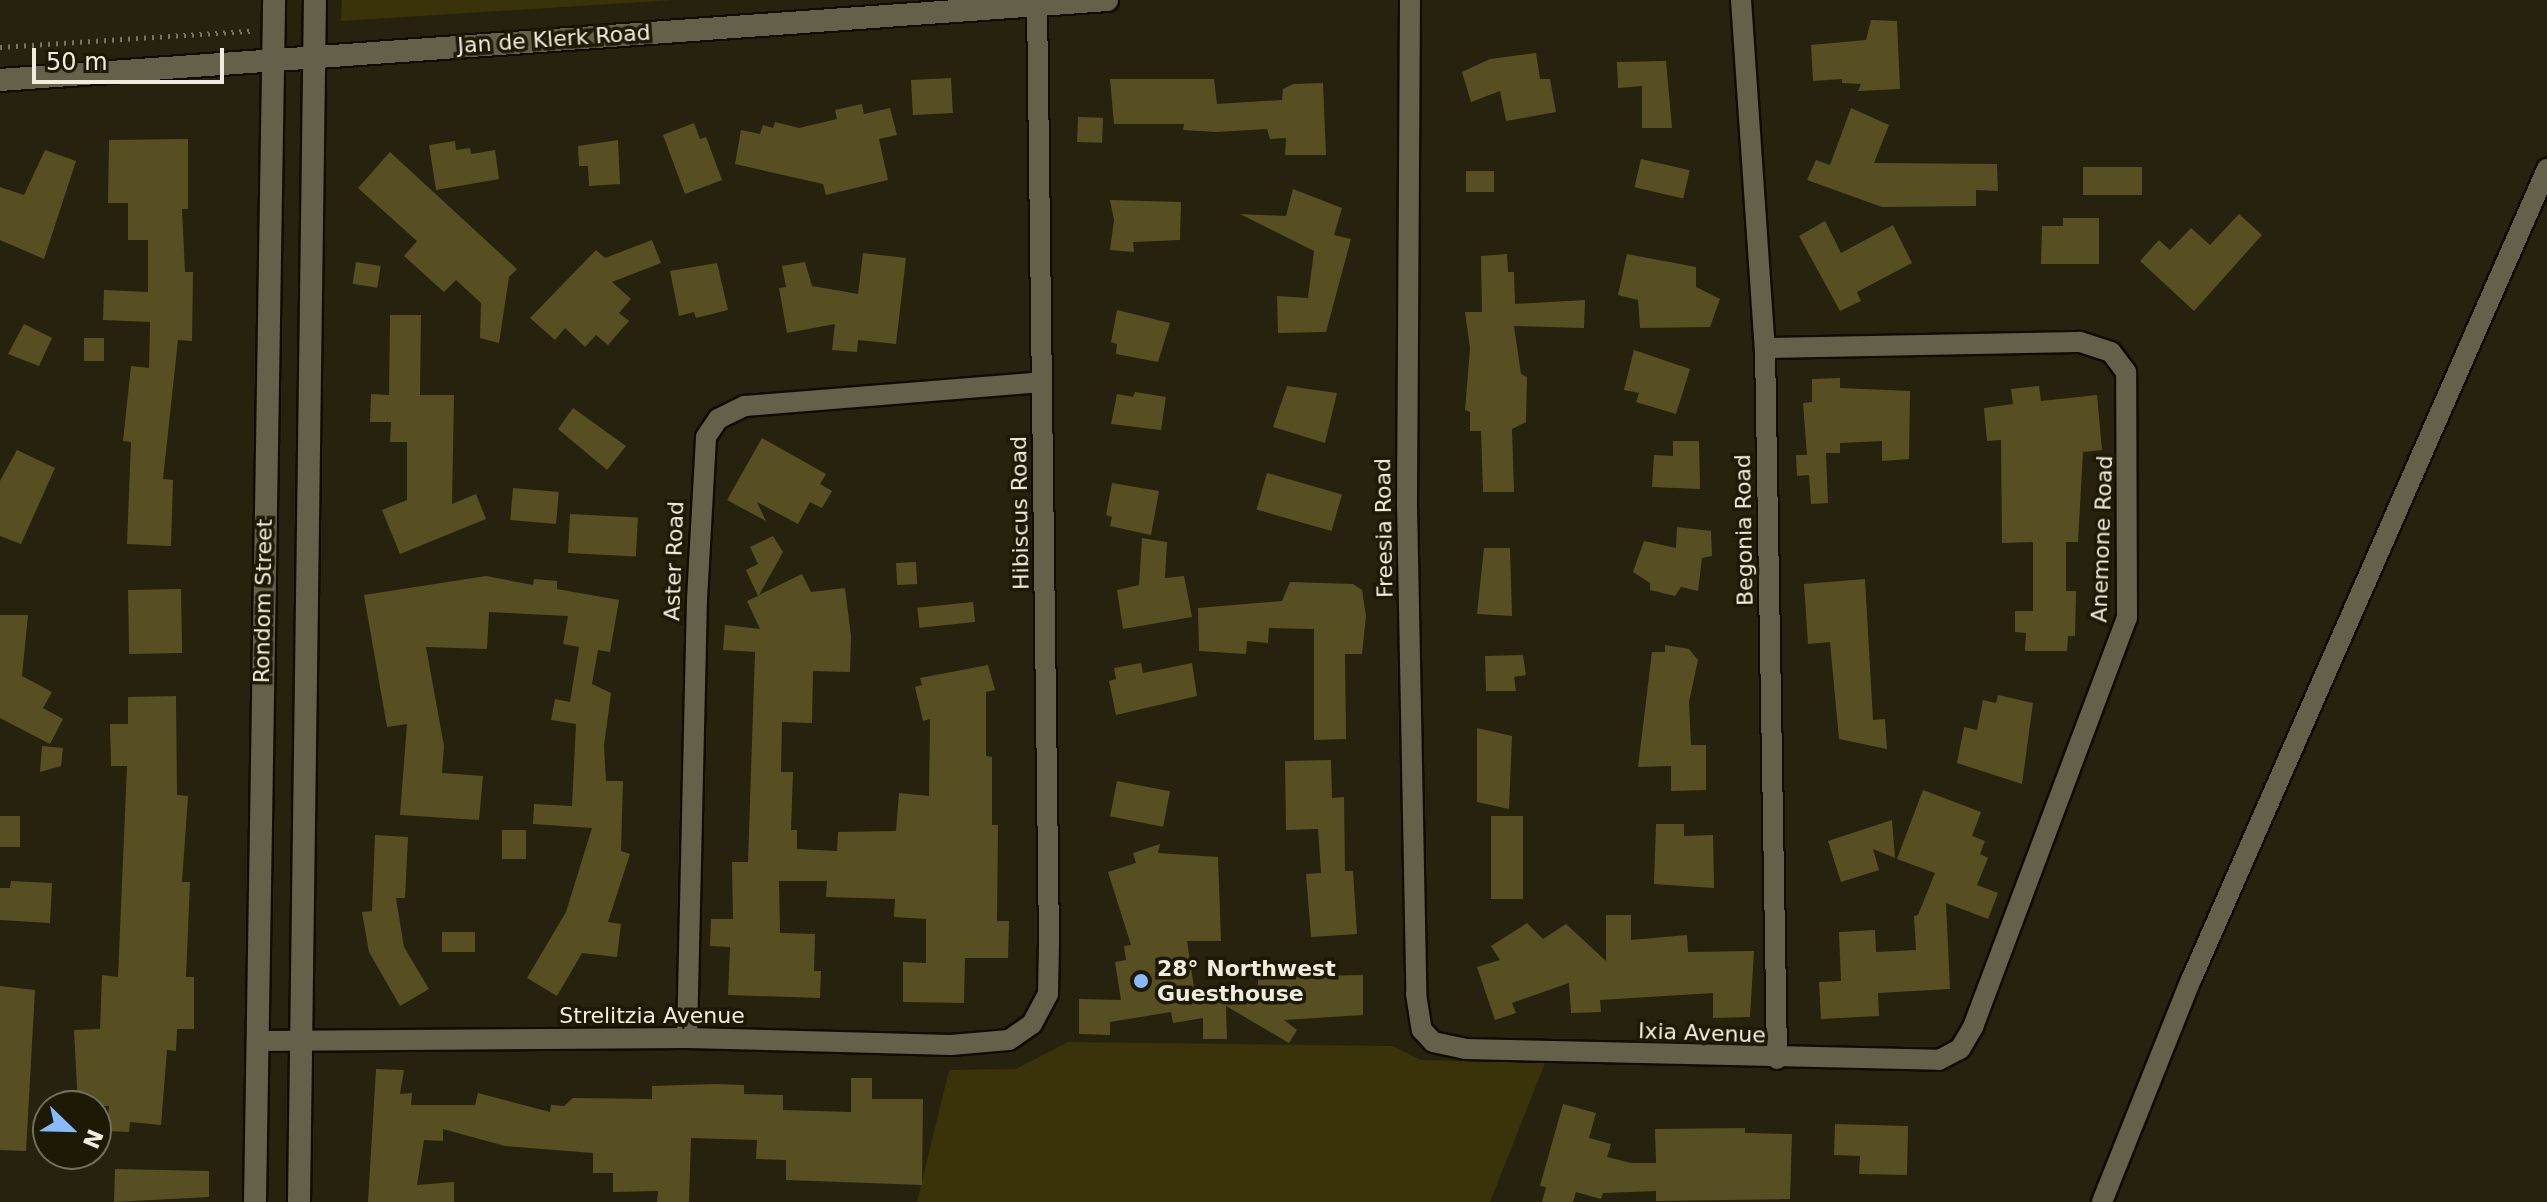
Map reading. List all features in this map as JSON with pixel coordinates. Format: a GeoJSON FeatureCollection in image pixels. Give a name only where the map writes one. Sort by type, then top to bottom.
{"type":"FeatureCollection","features":[{"type":"Feature","properties":{"kind":"street","name":"Rondom Street"},"geometry":{"type":"LineString","coordinates":[[255,1202],[274,0]]}},
{"type":"Feature","properties":{"kind":"street","name":"Rondom Street"},"geometry":{"type":"LineString","coordinates":[[299,1202],[315,0]]}},
{"type":"Feature","properties":{"kind":"street","name":"Jan de Klerk Road"},"geometry":{"type":"LineString","coordinates":[[0,80],[1107,0]]}},
{"type":"Feature","properties":{"kind":"street","name":"Freesia Road"},"geometry":{"type":"LineString","coordinates":[[1410,0],[1407,504],[1416,994],[1422,1030],[1440,1045]]}},
{"type":"Feature","properties":{"kind":"street","name":"Begonia Road"},"geometry":{"type":"LineString","coordinates":[[1741,0],[1765,348],[1777,1059]]}},
{"type":"Feature","properties":{"kind":"street","name":"Hibiscus Road"},"geometry":{"type":"LineString","coordinates":[[1037,6],[1049,957],[1048,994],[1037,1017]]}},
{"type":"Feature","properties":{"kind":"street"},"geometry":{"type":"LineString","coordinates":[[2102,1202],[2191,980],[2547,169]]}},
{"type":"Feature","properties":{"kind":"street","name":"Anemone Road"},"geometry":{"type":"LineString","coordinates":[[1765,348],[2080,342],[2111,352],[2126,372],[2127,618],[1973,1027],[1960,1049]]}},
{"type":"Feature","properties":{"kind":"street","name":"Aster Road"},"geometry":{"type":"LineString","coordinates":[[687,1038],[697,599],[706,437],[718,419],[745,406],[1042,382]]}},
{"type":"Feature","properties":{"kind":"street","name":"Strelitzia Avenue"},"geometry":{"type":"LineString","coordinates":[[257,1041],[687,1038],[990,1043],[1019,1035],[1037,1017]]}},
{"type":"Feature","properties":{"kind":"street","name":"Ixia Avenue"},"geometry":{"type":"LineString","coordinates":[[1440,1045],[1777,1059],[1939,1060],[1960,1049]]}},
{"type":"Feature","properties":{"kind":"path"},"geometry":{"type":"LineString","coordinates":[[0,47],[274,29]]}},
{"type":"Feature","properties":{"kind":"shaded area"},"geometry":{"type":"Polygon","coordinates":[[[342,0],[673,0],[341,21],[342,0]]]}},
{"type":"Feature","properties":{"kind":"shaded area"},"geometry":{"type":"Polygon","coordinates":[[[1068,1042],[1393,1046],[1421,1060],[1545,1063],[1490,1202],[917,1202],[949,1070],[1016,1069],[1068,1042]]]}},
{"type":"Feature","properties":{"kind":"building"},"geometry":{"type":"Polygon","coordinates":[[[1871,20],[1897,21],[1900,89],[1858,91],[1861,84],[1842,83],[1842,79],[1813,81],[1811,45],[1866,40],[1871,20]]]}},
{"type":"Feature","properties":{"kind":"building"},"geometry":{"type":"Polygon","coordinates":[[[1536,53],[1540,79],[1550,79],[1556,112],[1506,121],[1500,91],[1471,102],[1462,72],[1490,59],[1536,53]]]}},
{"type":"Feature","properties":{"kind":"building"},"geometry":{"type":"Polygon","coordinates":[[[1666,61],[1672,128],[1642,128],[1642,86],[1618,88],[1617,62],[1666,61]]]}},
{"type":"Feature","properties":{"kind":"building"},"geometry":{"type":"Polygon","coordinates":[[[951,78],[953,113],[913,115],[911,80],[951,78]]]}},
{"type":"Feature","properties":{"kind":"building"},"geometry":{"type":"Polygon","coordinates":[[[1110,79],[1214,79],[1217,104],[1282,100],[1283,89],[1293,84],[1323,83],[1326,155],[1285,155],[1286,138],[1270,139],[1267,129],[1216,132],[1183,130],[1184,124],[1114,124],[1110,79]]]}},
{"type":"Feature","properties":{"kind":"building"},"geometry":{"type":"Polygon","coordinates":[[[862,104],[864,114],[890,108],[897,135],[879,139],[888,180],[826,195],[823,184],[735,164],[741,130],[760,134],[763,125],[773,128],[775,122],[799,128],[837,119],[835,110],[862,104]]]}},
{"type":"Feature","properties":{"kind":"building"},"geometry":{"type":"Polygon","coordinates":[[[1851,108],[1889,125],[1874,163],[1997,164],[1998,191],[1976,190],[1976,206],[1882,207],[1807,180],[1816,160],[1830,165],[1851,108]]]}},
{"type":"Feature","properties":{"kind":"building"},"geometry":{"type":"Polygon","coordinates":[[[1078,117],[1103,118],[1102,143],[1077,142],[1078,117]]]}},
{"type":"Feature","properties":{"kind":"building"},"geometry":{"type":"Polygon","coordinates":[[[694,123],[700,139],[706,137],[722,180],[685,194],[663,135],[694,123]]]}},
{"type":"Feature","properties":{"kind":"building"},"geometry":{"type":"Polygon","coordinates":[[[188,139],[188,209],[182,209],[185,272],[193,272],[192,341],[178,340],[163,479],[173,480],[171,546],[127,544],[131,442],[123,441],[131,366],[149,368],[150,322],[103,320],[104,290],[148,292],[148,240],[128,240],[128,203],[108,203],[109,140],[188,139]]]}},
{"type":"Feature","properties":{"kind":"building"},"geometry":{"type":"Polygon","coordinates":[[[618,140],[620,184],[589,186],[588,166],[579,166],[578,146],[618,140]]]}},
{"type":"Feature","properties":{"kind":"building"},"geometry":{"type":"Polygon","coordinates":[[[455,141],[456,150],[470,148],[471,154],[495,150],[499,179],[436,190],[429,145],[455,141]]]}},
{"type":"Feature","properties":{"kind":"building"},"geometry":{"type":"Polygon","coordinates":[[[45,150],[76,161],[44,259],[0,240],[0,187],[24,195],[45,150]]]}},
{"type":"Feature","properties":{"kind":"building"},"geometry":{"type":"Polygon","coordinates":[[[390,152],[517,269],[509,277],[499,343],[480,338],[481,303],[456,280],[444,292],[404,256],[417,241],[358,188],[390,152]]]}},
{"type":"Feature","properties":{"kind":"building"},"geometry":{"type":"Polygon","coordinates":[[[1641,159],[1690,170],[1683,199],[1634,187],[1641,159]]]}},
{"type":"Feature","properties":{"kind":"building"},"geometry":{"type":"Polygon","coordinates":[[[2083,167],[2142,167],[2142,195],[2083,195],[2083,167]]]}},
{"type":"Feature","properties":{"kind":"building"},"geometry":{"type":"Polygon","coordinates":[[[1466,171],[1494,171],[1494,192],[1466,192],[1466,171]]]}},
{"type":"Feature","properties":{"kind":"building"},"geometry":{"type":"Polygon","coordinates":[[[1293,189],[1342,208],[1334,235],[1351,239],[1326,332],[1278,333],[1277,296],[1308,298],[1314,251],[1240,214],[1286,216],[1293,189]]]}},
{"type":"Feature","properties":{"kind":"building"},"geometry":{"type":"Polygon","coordinates":[[[1110,200],[1181,202],[1180,240],[1133,242],[1134,252],[1110,250],[1114,220],[1110,200]]]}},
{"type":"Feature","properties":{"kind":"building"},"geometry":{"type":"Polygon","coordinates":[[[2239,214],[2262,235],[2194,311],[2140,261],[2159,240],[2170,250],[2191,228],[2210,245],[2239,214]]]}},
{"type":"Feature","properties":{"kind":"building"},"geometry":{"type":"Polygon","coordinates":[[[2063,218],[2099,218],[2099,264],[2041,264],[2042,226],[2063,226],[2063,218]]]}},
{"type":"Feature","properties":{"kind":"building"},"geometry":{"type":"Polygon","coordinates":[[[1825,221],[1841,253],[1893,225],[1912,263],[1857,292],[1861,301],[1840,311],[1799,236],[1825,221]]]}},
{"type":"Feature","properties":{"kind":"building"},"geometry":{"type":"Polygon","coordinates":[[[652,240],[661,263],[612,282],[631,299],[619,313],[629,321],[608,345],[596,335],[585,347],[565,328],[555,340],[530,318],[596,250],[605,258],[652,240]]]}},
{"type":"Feature","properties":{"kind":"building"},"geometry":{"type":"Polygon","coordinates":[[[863,253],[906,258],[896,344],[858,340],[857,352],[832,350],[835,324],[787,333],[779,288],[786,287],[782,266],[805,262],[812,286],[858,294],[863,253]]]}},
{"type":"Feature","properties":{"kind":"building"},"geometry":{"type":"Polygon","coordinates":[[[1507,254],[1508,272],[1514,272],[1515,304],[1585,300],[1584,328],[1514,326],[1521,374],[1527,377],[1526,422],[1512,429],[1514,492],[1483,492],[1481,431],[1470,431],[1470,412],[1465,410],[1470,348],[1465,312],[1482,312],[1481,256],[1507,254]]]}},
{"type":"Feature","properties":{"kind":"building"},"geometry":{"type":"Polygon","coordinates":[[[1627,254],[1696,267],[1696,287],[1720,299],[1710,327],[1640,328],[1638,300],[1618,295],[1627,254]]]}},
{"type":"Feature","properties":{"kind":"building"},"geometry":{"type":"Polygon","coordinates":[[[356,262],[381,266],[377,288],[353,284],[356,262]]]}},
{"type":"Feature","properties":{"kind":"building"},"geometry":{"type":"Polygon","coordinates":[[[717,263],[728,310],[696,318],[694,312],[679,316],[670,271],[717,263]]]}},
{"type":"Feature","properties":{"kind":"building"},"geometry":{"type":"Polygon","coordinates":[[[1117,310],[1170,323],[1158,362],[1116,354],[1117,344],[1111,342],[1117,310]]]}},
{"type":"Feature","properties":{"kind":"building"},"geometry":{"type":"Polygon","coordinates":[[[390,315],[421,315],[420,395],[454,395],[452,504],[476,494],[486,519],[400,554],[382,510],[407,500],[407,442],[390,442],[391,422],[370,422],[371,394],[389,395],[390,315]]]}},
{"type":"Feature","properties":{"kind":"building"},"geometry":{"type":"Polygon","coordinates":[[[24,324],[52,338],[39,366],[8,354],[24,324]]]}},
{"type":"Feature","properties":{"kind":"building"},"geometry":{"type":"Polygon","coordinates":[[[84,338],[104,338],[104,361],[84,361],[84,338]]]}},
{"type":"Feature","properties":{"kind":"building"},"geometry":{"type":"Polygon","coordinates":[[[1634,350],[1690,369],[1676,414],[1636,402],[1639,393],[1624,390],[1634,350]]]}},
{"type":"Feature","properties":{"kind":"building"},"geometry":{"type":"Polygon","coordinates":[[[1840,378],[1840,388],[1910,391],[1909,459],[1882,461],[1882,441],[1840,443],[1840,453],[1826,453],[1828,503],[1811,504],[1809,475],[1797,476],[1796,455],[1807,455],[1803,403],[1812,402],[1812,379],[1840,378]]]}},
{"type":"Feature","properties":{"kind":"building"},"geometry":{"type":"Polygon","coordinates":[[[1287,386],[1337,393],[1325,443],[1273,427],[1287,386]]]}},
{"type":"Feature","properties":{"kind":"building"},"geometry":{"type":"Polygon","coordinates":[[[2039,386],[2041,401],[2097,395],[2102,450],[2083,452],[2078,542],[2066,542],[2066,591],[2076,591],[2075,636],[2068,636],[2067,651],[2025,651],[2026,633],[2015,632],[2015,611],[2033,611],[2033,542],[2002,543],[2001,440],[1987,441],[1984,408],[2013,404],[2011,389],[2039,386]]]}},
{"type":"Feature","properties":{"kind":"building"},"geometry":{"type":"Polygon","coordinates":[[[1135,392],[1166,397],[1161,430],[1111,424],[1117,394],[1133,397],[1135,392]]]}},
{"type":"Feature","properties":{"kind":"building"},"geometry":{"type":"Polygon","coordinates":[[[573,408],[626,446],[607,470],[558,429],[573,408]]]}},
{"type":"Feature","properties":{"kind":"building"},"geometry":{"type":"Polygon","coordinates":[[[762,438],[826,474],[820,484],[832,491],[822,508],[810,502],[798,524],[757,502],[766,521],[727,500],[762,438]]]}},
{"type":"Feature","properties":{"kind":"building"},"geometry":{"type":"Polygon","coordinates":[[[1673,441],[1699,441],[1700,489],[1652,487],[1654,455],[1673,456],[1673,441]]]}},
{"type":"Feature","properties":{"kind":"building"},"geometry":{"type":"Polygon","coordinates":[[[17,450],[55,468],[21,544],[0,536],[0,481],[17,450]]]}},
{"type":"Feature","properties":{"kind":"building"},"geometry":{"type":"Polygon","coordinates":[[[1267,473],[1342,494],[1332,531],[1257,510],[1267,473]]]}},
{"type":"Feature","properties":{"kind":"building"},"geometry":{"type":"Polygon","coordinates":[[[1112,483],[1159,491],[1151,535],[1110,526],[1112,517],[1106,515],[1112,483]]]}},
{"type":"Feature","properties":{"kind":"building"},"geometry":{"type":"Polygon","coordinates":[[[513,488],[559,492],[556,524],[510,520],[513,488]]]}},
{"type":"Feature","properties":{"kind":"building"},"geometry":{"type":"Polygon","coordinates":[[[570,514],[638,518],[636,557],[568,553],[570,514]]]}},
{"type":"Feature","properties":{"kind":"building"},"geometry":{"type":"Polygon","coordinates":[[[1677,527],[1711,531],[1712,556],[1702,558],[1698,591],[1681,587],[1675,596],[1650,590],[1650,583],[1633,572],[1644,541],[1676,548],[1677,527]]]}},
{"type":"Feature","properties":{"kind":"building"},"geometry":{"type":"Polygon","coordinates":[[[773,536],[783,552],[759,595],[802,574],[811,592],[845,588],[851,636],[850,672],[813,671],[812,723],[782,722],[781,772],[793,772],[791,830],[797,830],[797,849],[837,851],[838,832],[896,831],[899,793],[929,796],[930,719],[923,721],[915,687],[922,685],[920,678],[988,665],[995,690],[986,692],[986,756],[992,757],[992,825],[998,825],[997,921],[1009,921],[1008,958],[965,958],[964,1003],[903,1002],[903,962],[926,963],[926,919],[894,917],[895,899],[826,897],[827,881],[779,881],[780,933],[815,934],[814,971],[821,971],[820,998],[728,995],[730,947],[710,946],[711,919],[733,919],[732,862],[748,862],[755,652],[723,650],[725,625],[760,629],[747,601],[758,596],[746,570],[758,564],[750,547],[773,536]]]}},
{"type":"Feature","properties":{"kind":"building"},"geometry":{"type":"Polygon","coordinates":[[[1142,538],[1167,542],[1165,578],[1184,576],[1192,617],[1123,629],[1117,590],[1139,585],[1142,538]]]}},
{"type":"Feature","properties":{"kind":"building"},"geometry":{"type":"Polygon","coordinates":[[[1484,548],[1510,548],[1512,616],[1477,614],[1484,548]]]}},
{"type":"Feature","properties":{"kind":"building"},"geometry":{"type":"Polygon","coordinates":[[[916,562],[917,584],[897,585],[896,563],[916,562]]]}},
{"type":"Feature","properties":{"kind":"building"},"geometry":{"type":"Polygon","coordinates":[[[486,576],[533,585],[534,579],[557,581],[557,589],[619,600],[610,652],[598,650],[592,684],[611,693],[604,746],[606,781],[623,781],[621,851],[630,854],[608,922],[621,924],[617,957],[582,953],[557,996],[527,978],[566,912],[592,828],[533,824],[534,804],[572,806],[576,724],[551,720],[555,699],[570,702],[579,647],[563,644],[568,616],[489,612],[487,649],[426,647],[444,746],[442,773],[483,776],[479,820],[400,815],[407,724],[387,727],[364,595],[486,576]]]}},
{"type":"Feature","properties":{"kind":"building"},"geometry":{"type":"Polygon","coordinates":[[[1865,579],[1873,720],[1885,719],[1887,749],[1839,739],[1830,642],[1808,644],[1804,584],[1865,579]]]}},
{"type":"Feature","properties":{"kind":"building"},"geometry":{"type":"Polygon","coordinates":[[[1290,582],[1353,584],[1362,590],[1366,616],[1362,654],[1345,654],[1346,739],[1314,740],[1314,629],[1269,628],[1268,643],[1247,641],[1246,654],[1199,651],[1198,608],[1282,601],[1290,582]]]}},
{"type":"Feature","properties":{"kind":"building"},"geometry":{"type":"Polygon","coordinates":[[[181,589],[182,653],[129,654],[128,590],[181,589]]]}},
{"type":"Feature","properties":{"kind":"building"},"geometry":{"type":"Polygon","coordinates":[[[973,602],[975,622],[919,628],[917,608],[973,602]]]}},
{"type":"Feature","properties":{"kind":"building"},"geometry":{"type":"Polygon","coordinates":[[[0,615],[28,615],[22,676],[52,692],[43,708],[63,719],[50,744],[0,718],[0,615]]]}},
{"type":"Feature","properties":{"kind":"building"},"geometry":{"type":"Polygon","coordinates":[[[1665,645],[1689,649],[1698,660],[1689,702],[1691,745],[1706,745],[1706,790],[1671,791],[1671,766],[1638,767],[1652,652],[1665,652],[1665,645]]]}},
{"type":"Feature","properties":{"kind":"building"},"geometry":{"type":"Polygon","coordinates":[[[1523,655],[1526,675],[1514,677],[1516,691],[1486,691],[1485,656],[1523,655]]]}},
{"type":"Feature","properties":{"kind":"building"},"geometry":{"type":"Polygon","coordinates":[[[1141,663],[1143,673],[1192,663],[1197,696],[1116,715],[1109,681],[1116,679],[1114,668],[1141,663]]]}},
{"type":"Feature","properties":{"kind":"building"},"geometry":{"type":"Polygon","coordinates":[[[1998,695],[2033,703],[2022,784],[1957,763],[1964,727],[1977,730],[1983,700],[1996,703],[1998,695]]]}},
{"type":"Feature","properties":{"kind":"building"},"geometry":{"type":"Polygon","coordinates":[[[176,696],[177,795],[188,796],[182,882],[190,882],[186,977],[194,977],[194,1029],[177,1029],[176,1051],[167,1050],[161,1125],[130,1122],[129,1132],[112,1131],[112,1090],[77,1090],[74,1030],[100,1029],[102,975],[118,977],[127,766],[111,766],[110,724],[128,724],[128,697],[176,696]]]}},
{"type":"Feature","properties":{"kind":"building"},"geometry":{"type":"Polygon","coordinates":[[[1477,728],[1512,736],[1509,809],[1477,802],[1477,728]]]}},
{"type":"Feature","properties":{"kind":"building"},"geometry":{"type":"Polygon","coordinates":[[[42,746],[63,748],[61,766],[40,772],[42,746]]]}},
{"type":"Feature","properties":{"kind":"building"},"geometry":{"type":"Polygon","coordinates":[[[1331,760],[1332,798],[1344,797],[1345,871],[1353,871],[1357,934],[1311,937],[1306,874],[1321,873],[1318,829],[1286,830],[1285,761],[1331,760]]]}},
{"type":"Feature","properties":{"kind":"building"},"geometry":{"type":"Polygon","coordinates":[[[1117,781],[1170,791],[1163,827],[1110,816],[1117,781]]]}},
{"type":"Feature","properties":{"kind":"building"},"geometry":{"type":"Polygon","coordinates":[[[1923,790],[1981,812],[1972,836],[1985,841],[1980,854],[1988,858],[1977,885],[1998,893],[1988,919],[1946,903],[1950,989],[1878,993],[1879,1016],[1821,1019],[1819,982],[1841,981],[1839,932],[1875,930],[1876,952],[1916,950],[1914,916],[1918,915],[1935,873],[1897,859],[1923,790]]]}},
{"type":"Feature","properties":{"kind":"building"},"geometry":{"type":"Polygon","coordinates":[[[0,816],[20,816],[20,847],[0,847],[0,816]]]}},
{"type":"Feature","properties":{"kind":"building"},"geometry":{"type":"Polygon","coordinates":[[[1491,816],[1523,816],[1523,899],[1491,899],[1491,816]]]}},
{"type":"Feature","properties":{"kind":"building"},"geometry":{"type":"Polygon","coordinates":[[[1892,820],[1895,858],[1873,849],[1879,870],[1841,882],[1828,841],[1892,820]]]}},
{"type":"Feature","properties":{"kind":"building"},"geometry":{"type":"Polygon","coordinates":[[[1656,824],[1684,824],[1684,836],[1713,835],[1714,888],[1654,884],[1656,824]]]}},
{"type":"Feature","properties":{"kind":"building"},"geometry":{"type":"Polygon","coordinates":[[[502,830],[526,830],[526,859],[502,859],[502,830]]]}},
{"type":"Feature","properties":{"kind":"building"},"geometry":{"type":"Polygon","coordinates":[[[375,835],[408,837],[405,898],[396,898],[404,947],[429,989],[400,1006],[369,952],[362,912],[372,911],[375,835]]]}},
{"type":"Feature","properties":{"kind":"building"},"geometry":{"type":"Polygon","coordinates":[[[1160,844],[1158,853],[1218,857],[1221,941],[1187,941],[1195,994],[1245,993],[1258,1002],[1258,979],[1293,978],[1293,966],[1313,965],[1314,976],[1363,975],[1363,1015],[1284,1020],[1297,1030],[1289,1043],[1226,1006],[1227,1039],[1203,1039],[1203,1018],[1173,1023],[1171,1012],[1110,1022],[1110,1035],[1079,1034],[1079,999],[1121,1000],[1115,962],[1126,960],[1124,946],[1131,945],[1108,872],[1136,863],[1133,853],[1160,844]]]}},
{"type":"Feature","properties":{"kind":"building"},"geometry":{"type":"Polygon","coordinates":[[[11,881],[52,883],[50,923],[0,920],[0,888],[10,888],[11,881]]]}},
{"type":"Feature","properties":{"kind":"building"},"geometry":{"type":"Polygon","coordinates":[[[1606,915],[1631,915],[1631,940],[1687,935],[1688,952],[1754,951],[1750,1017],[1713,1018],[1713,993],[1600,1000],[1601,1012],[1571,1013],[1569,983],[1512,1003],[1516,1013],[1495,1020],[1477,967],[1500,960],[1491,946],[1527,923],[1543,939],[1566,924],[1606,961],[1606,915]]]}},
{"type":"Feature","properties":{"kind":"building"},"geometry":{"type":"Polygon","coordinates":[[[442,932],[475,932],[475,952],[442,952],[442,932]]]}},
{"type":"Feature","properties":{"kind":"building"},"geometry":{"type":"Polygon","coordinates":[[[0,986],[35,990],[26,1151],[0,1150],[0,986]]]}},
{"type":"Feature","properties":{"kind":"building"},"geometry":{"type":"Polygon","coordinates":[[[376,1069],[404,1070],[400,1094],[412,1093],[411,1105],[475,1105],[478,1093],[550,1112],[551,1105],[564,1106],[573,1098],[652,1099],[652,1086],[715,1084],[744,1085],[744,1094],[783,1095],[783,1110],[851,1112],[851,1078],[872,1078],[872,1099],[923,1099],[922,1185],[786,1180],[786,1160],[756,1159],[757,1140],[691,1138],[689,1202],[657,1202],[658,1191],[613,1192],[613,1173],[593,1173],[593,1153],[505,1146],[443,1129],[443,1141],[424,1140],[417,1185],[454,1182],[454,1202],[368,1202],[376,1069]]]}},
{"type":"Feature","properties":{"kind":"building"},"geometry":{"type":"Polygon","coordinates":[[[1563,1104],[1596,1113],[1589,1138],[1611,1144],[1607,1157],[1631,1163],[1656,1163],[1655,1129],[1745,1128],[1745,1133],[1792,1134],[1790,1199],[1656,1201],[1656,1191],[1603,1193],[1601,1199],[1576,1192],[1573,1202],[1542,1202],[1546,1187],[1540,1186],[1563,1104]]]}},
{"type":"Feature","properties":{"kind":"building"},"geometry":{"type":"Polygon","coordinates":[[[1835,1124],[1908,1126],[1907,1175],[1859,1174],[1860,1156],[1834,1155],[1835,1124]]]}},
{"type":"Feature","properties":{"kind":"building"},"geometry":{"type":"Polygon","coordinates":[[[115,1169],[209,1171],[209,1197],[114,1202],[115,1169]]]}},
{"type":"Feature","properties":{"kind":"place","name":"28° Northwest Guesthouse"},"geometry":{"type":"Point","coordinates":[1141,981]}}]}
